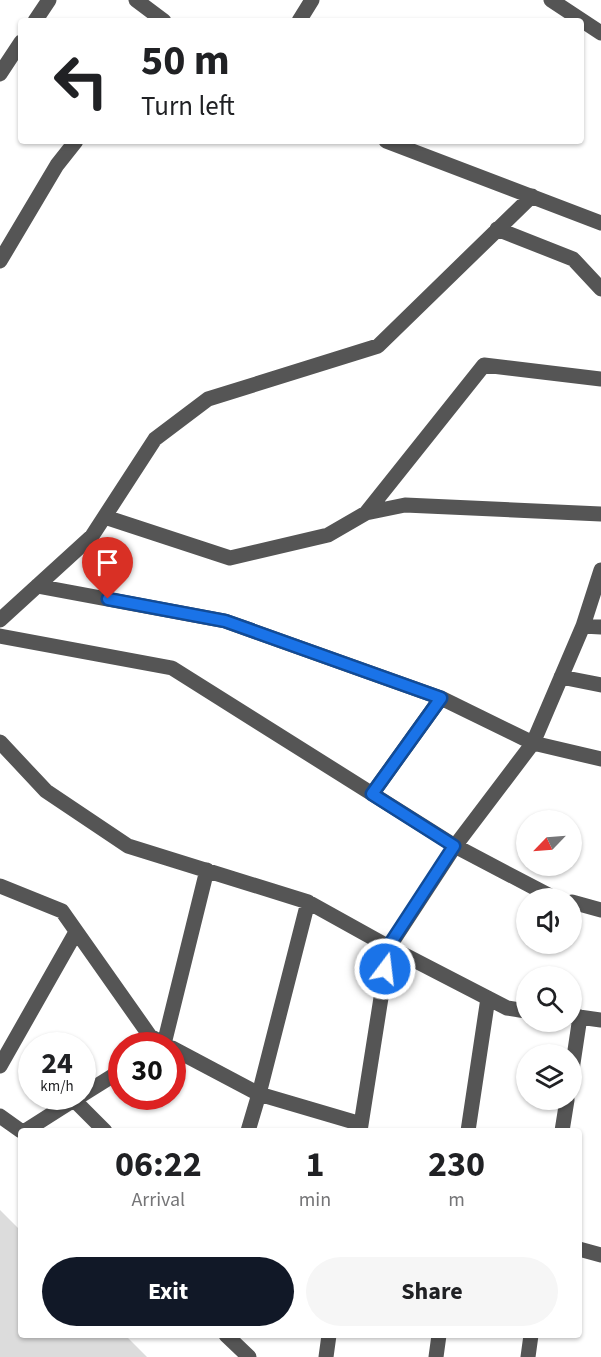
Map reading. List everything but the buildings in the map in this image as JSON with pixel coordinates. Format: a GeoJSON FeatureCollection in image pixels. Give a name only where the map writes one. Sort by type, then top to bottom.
{"type":"FeatureCollection","features":[{"type":"Feature","properties":{"kind":"street"},"geometry":{"type":"LineString","coordinates":[[37,18],[49,0]]}},
{"type":"Feature","properties":{"kind":"street"},"geometry":{"type":"LineString","coordinates":[[136,0],[160,18]]}},
{"type":"Feature","properties":{"kind":"street"},"geometry":{"type":"LineString","coordinates":[[301,18],[312,0]]}},
{"type":"Feature","properties":{"kind":"street"},"geometry":{"type":"LineString","coordinates":[[551,0],[578,18]]}},
{"type":"Feature","properties":{"kind":"street"},"geometry":{"type":"LineString","coordinates":[[584,22],[601,33]]}},
{"type":"Feature","properties":{"kind":"street"},"geometry":{"type":"LineString","coordinates":[[0,74],[18,47]]}},
{"type":"Feature","properties":{"kind":"street"},"geometry":{"type":"LineString","coordinates":[[0,261],[57,165],[74,144]]}},
{"type":"Feature","properties":{"kind":"street"},"geometry":{"type":"LineString","coordinates":[[394,144],[601,223]]}},
{"type":"Feature","properties":{"kind":"street"},"geometry":{"type":"LineString","coordinates":[[0,620],[92,536],[155,439],[208,399],[378,346],[532,196]]}},
{"type":"Feature","properties":{"kind":"street"},"geometry":{"type":"LineString","coordinates":[[497,230],[573,259],[601,289]]}},
{"type":"Feature","properties":{"kind":"street"},"geometry":{"type":"LineString","coordinates":[[366,513],[484,365],[601,379]]}},
{"type":"Feature","properties":{"kind":"street"},"geometry":{"type":"LineString","coordinates":[[105,517],[230,558],[327,535],[366,513],[405,506],[601,514]]}},
{"type":"Feature","properties":{"kind":"street"},"geometry":{"type":"LineString","coordinates":[[186,1056],[259,1094],[361,1127],[388,947],[454,846],[533,743],[583,626],[601,570]]}},
{"type":"Feature","properties":{"kind":"street"},"geometry":{"type":"LineString","coordinates":[[37,586],[225,621],[441,698],[533,743],[601,759]]}},
{"type":"Feature","properties":{"kind":"street"},"geometry":{"type":"LineString","coordinates":[[583,626],[601,627]]}},
{"type":"Feature","properties":{"kind":"street"},"geometry":{"type":"LineString","coordinates":[[0,636],[172,668],[454,846],[535,888]]}},
{"type":"Feature","properties":{"kind":"street"},"geometry":{"type":"LineString","coordinates":[[561,677],[601,685]]}},
{"type":"Feature","properties":{"kind":"street"},"geometry":{"type":"LineString","coordinates":[[372,794],[441,698]]}},
{"type":"Feature","properties":{"kind":"street"},"geometry":{"type":"LineString","coordinates":[[0,742],[46,790],[128,846],[308,902],[388,947],[507,1008],[516,1009]]}},
{"type":"Feature","properties":{"kind":"street"},"geometry":{"type":"LineString","coordinates":[[170,1032],[207,870]]}},
{"type":"Feature","properties":{"kind":"street"},"geometry":{"type":"LineString","coordinates":[[1,889],[62,911],[147,1032]]}},
{"type":"Feature","properties":{"kind":"street"},"geometry":{"type":"LineString","coordinates":[[249,1128],[308,902]]}},
{"type":"Feature","properties":{"kind":"street"},"geometry":{"type":"LineString","coordinates":[[582,905],[601,910]]}},
{"type":"Feature","properties":{"kind":"street"},"geometry":{"type":"LineString","coordinates":[[0,1066],[76,932]]}},
{"type":"Feature","properties":{"kind":"street"},"geometry":{"type":"LineString","coordinates":[[468,1128],[488,998]]}},
{"type":"Feature","properties":{"kind":"street"},"geometry":{"type":"LineString","coordinates":[[582,1018],[601,1020]]}},
{"type":"Feature","properties":{"kind":"street"},"geometry":{"type":"LineString","coordinates":[[28,1128],[58,1110]]}},
{"type":"Feature","properties":{"kind":"street"},"geometry":{"type":"LineString","coordinates":[[89,1110],[103,1128]]}},
{"type":"Feature","properties":{"kind":"street"},"geometry":{"type":"LineString","coordinates":[[562,1128],[565,1110]]}},
{"type":"Feature","properties":{"kind":"street"},"geometry":{"type":"LineString","coordinates":[[0,1116],[18,1128]]}},
{"type":"Feature","properties":{"kind":"street"},"geometry":{"type":"LineString","coordinates":[[582,1250],[601,1255]]}},
{"type":"Feature","properties":{"kind":"street"},"geometry":{"type":"LineString","coordinates":[[229,1338],[249,1357]]}},
{"type":"Feature","properties":{"kind":"street"},"geometry":{"type":"LineString","coordinates":[[326,1357],[328,1338]]}},
{"type":"Feature","properties":{"kind":"street"},"geometry":{"type":"LineString","coordinates":[[436,1357],[439,1338]]}},
{"type":"Feature","properties":{"kind":"street"},"geometry":{"type":"LineString","coordinates":[[528,1357],[531,1338]]}},
{"type":"Feature","properties":{"kind":"shaded area"},"geometry":{"type":"Polygon","coordinates":[[[0,1210],[18,1228],[18,1338],[128,1338],[147,1357],[0,1357],[0,1210]]]}},
{"type":"Feature","properties":{"kind":"route"},"geometry":{"type":"LineString","coordinates":[[108,599],[225,621],[441,698],[372,794],[454,846],[388,947],[385,969]]}}]}
